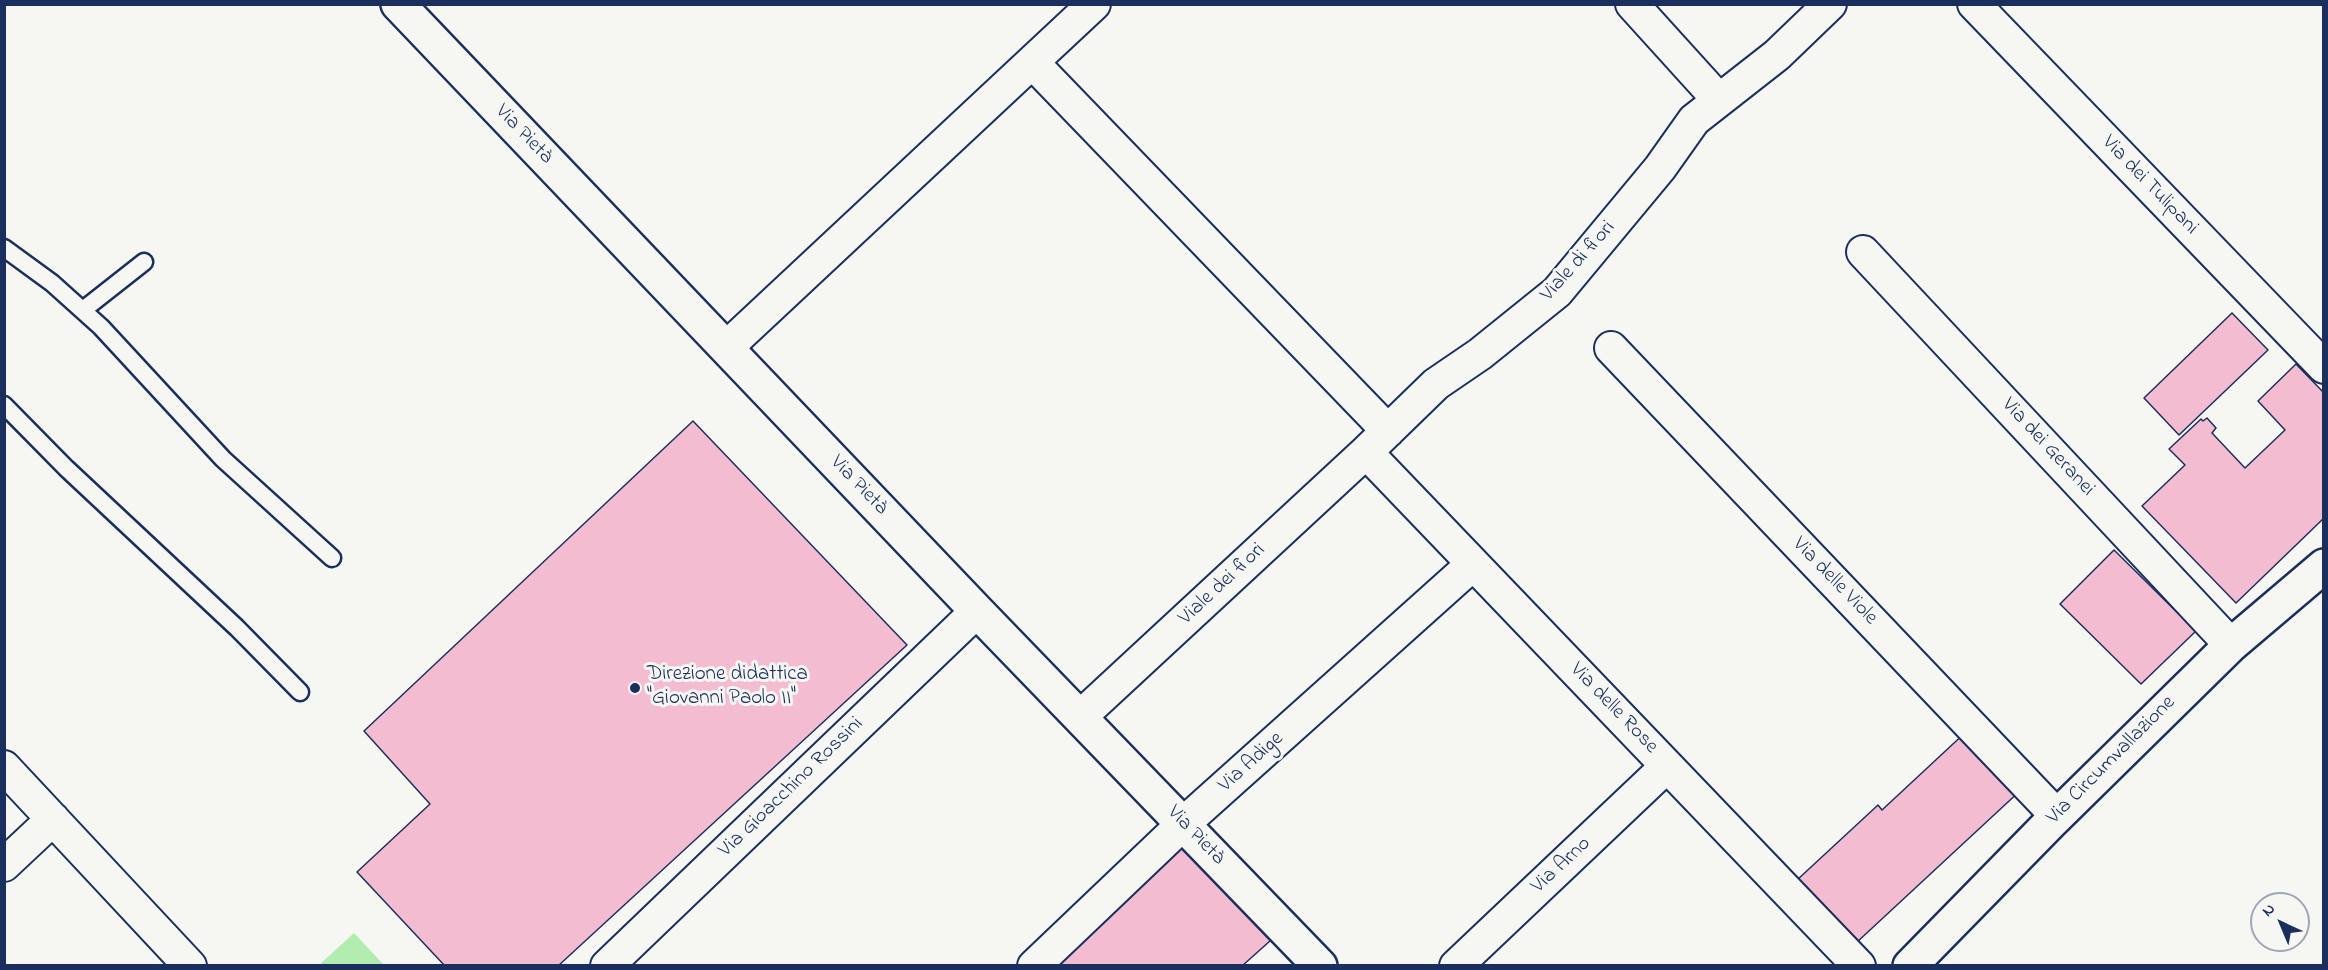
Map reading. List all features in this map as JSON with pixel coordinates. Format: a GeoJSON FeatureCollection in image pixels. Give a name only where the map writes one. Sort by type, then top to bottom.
{"type":"FeatureCollection","features":[{"type":"Feature","properties":{"kind":"street","name":"Via Pietà"},"geometry":{"type":"LineString","coordinates":[[398,4],[977,611],[1320,966]]}},
{"type":"Feature","properties":{"kind":"street"},"geometry":{"type":"LineString","coordinates":[[726,348],[1094,4]]}},
{"type":"Feature","properties":{"kind":"street"},"geometry":{"type":"LineString","coordinates":[[1632,4],[1719,100],[1777,55],[1830,4]]}},
{"type":"Feature","properties":{"kind":"street","name":"Via dei Tulipani"},"geometry":{"type":"LineString","coordinates":[[1974,4],[2324,367]]}},
{"type":"Feature","properties":{"kind":"street"},"geometry":{"type":"LineString","coordinates":[[1032,62],[1388,431]]}},
{"type":"Feature","properties":{"kind":"street","name":"Viale di fiori"},"geometry":{"type":"LineString","coordinates":[[1366,452],[1436,384],[1480,354],[1557,292],[1660,168],[1694,120],[1719,100]]}},
{"type":"Feature","properties":{"kind":"street","name":"Via dei Geranei"},"geometry":{"type":"LineString","coordinates":[[1863,252],[2231,645]]}},
{"type":"Feature","properties":{"kind":"street","name":"Via delle Viole"},"geometry":{"type":"LineString","coordinates":[[1611,348],[2057,816]]}},
{"type":"Feature","properties":{"kind":"street","name":"Via delle Rose"},"geometry":{"type":"LineString","coordinates":[[1366,452],[1859,966]]}},
{"type":"Feature","properties":{"kind":"street","name":"Viale dei fiori"},"geometry":{"type":"LineString","coordinates":[[1080,717],[1366,452]]}},
{"type":"Feature","properties":{"kind":"street","name":"Via Adige"},"geometry":{"type":"LineString","coordinates":[[1034,966],[1183,824],[1473,564]]}},
{"type":"Feature","properties":{"kind":"street","name":"Via Circumvallazione"},"geometry":{"type":"LineString","coordinates":[[1910,966],[2057,816],[2231,645],[2324,566]]}},
{"type":"Feature","properties":{"kind":"street","name":"Via Gioacchino Rossini"},"geometry":{"type":"LineString","coordinates":[[608,966],[977,611]]}},
{"type":"Feature","properties":{"kind":"street","name":"Via Arno"},"geometry":{"type":"LineString","coordinates":[[1456,966],[1667,766]]}},
{"type":"Feature","properties":{"kind":"street"},"geometry":{"type":"LineString","coordinates":[[4,767],[190,966]]}},
{"type":"Feature","properties":{"kind":"street"},"geometry":{"type":"LineString","coordinates":[[4,865],[53,819]]}},
{"type":"Feature","properties":{"kind":"lane"},"geometry":{"type":"LineString","coordinates":[[4,248],[52,282],[101,327],[223,459],[332,558]]}},
{"type":"Feature","properties":{"kind":"lane"},"geometry":{"type":"LineString","coordinates":[[83,310],[144,262]]}},
{"type":"Feature","properties":{"kind":"lane"},"geometry":{"type":"LineString","coordinates":[[4,405],[66,468],[237,628],[300,692]]}},
{"type":"Feature","properties":{"kind":"green space"},"geometry":{"type":"Polygon","coordinates":[[[354,933],[384,965],[319,965],[354,933]]]}},
{"type":"Feature","properties":{"kind":"building"},"geometry":{"type":"Polygon","coordinates":[[[2232,313],[2268,350],[2179,435],[2144,398],[2232,313]]]}},
{"type":"Feature","properties":{"kind":"building"},"geometry":{"type":"Polygon","coordinates":[[[2296,364],[2324,393],[2324,518],[2236,603],[2142,506],[2185,465],[2169,449],[2201,419],[2203,421],[2207,418],[2216,428],[2212,433],[2245,468],[2285,430],[2258,401],[2296,364]]]}},
{"type":"Feature","properties":{"kind":"building","name":"Direzione didattica \"Giovanni Paolo II\""},"geometry":{"type":"Polygon","coordinates":[[[693,421],[907,645],[558,966],[445,966],[357,872],[430,804],[364,731],[693,421]]]}},
{"type":"Feature","properties":{"kind":"building"},"geometry":{"type":"Polygon","coordinates":[[[2114,550],[2196,631],[2141,684],[2060,604],[2114,550]]]}},
{"type":"Feature","properties":{"kind":"building"},"geometry":{"type":"Polygon","coordinates":[[[1968,730],[2022,789],[1856,943],[1797,880],[1878,805],[1882,810],[1968,730]]]}},
{"type":"Feature","properties":{"kind":"building"},"geometry":{"type":"Polygon","coordinates":[[[1180,835],[1280,932],[1242,966],[1048,966],[1180,835]]]}},
{"type":"Feature","properties":{"kind":"place","name":"Direzione didattica \"Giovanni Paolo II\""},"geometry":{"type":"Point","coordinates":[635,688]}}]}
